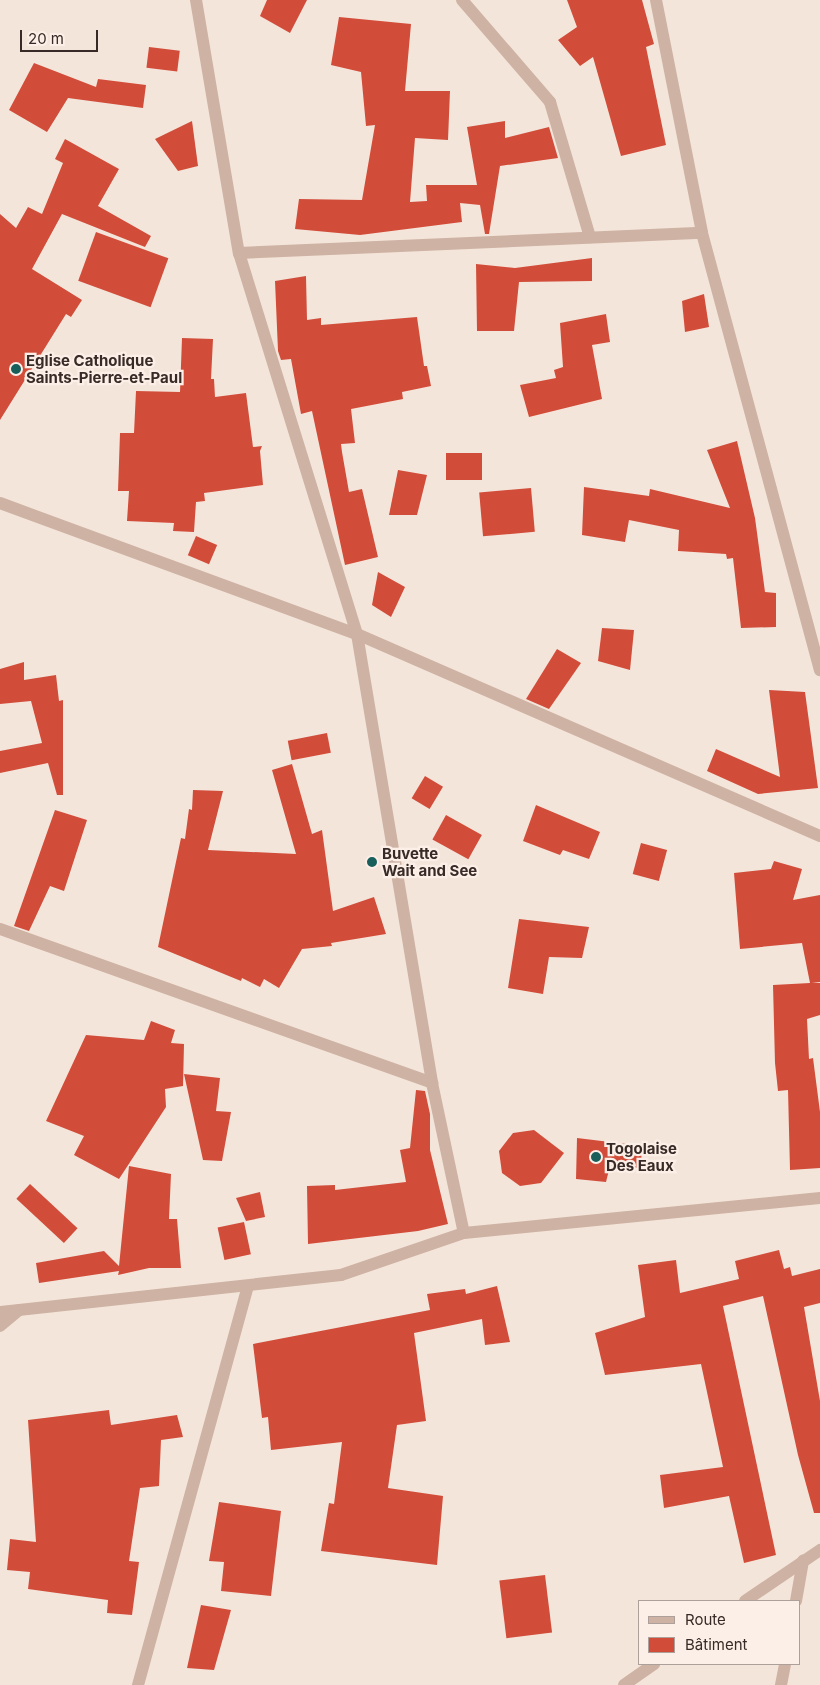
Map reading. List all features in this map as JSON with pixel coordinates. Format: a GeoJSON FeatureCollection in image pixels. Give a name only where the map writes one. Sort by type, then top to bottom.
{"type":"FeatureCollection","features":[{"type":"Feature","properties":{"kind":"street"},"geometry":{"type":"LineString","coordinates":[[196,0],[239,252],[357,634],[432,1083],[464,1233]]}},
{"type":"Feature","properties":{"kind":"street"},"geometry":{"type":"LineString","coordinates":[[462,0],[550,102],[590,237]]}},
{"type":"Feature","properties":{"kind":"street"},"geometry":{"type":"LineString","coordinates":[[656,0],[702,233],[820,670]]}},
{"type":"Feature","properties":{"kind":"street"},"geometry":{"type":"LineString","coordinates":[[239,252],[702,233]]}},
{"type":"Feature","properties":{"kind":"street"},"geometry":{"type":"LineString","coordinates":[[0,503],[357,634],[820,836]]}},
{"type":"Feature","properties":{"kind":"street"},"geometry":{"type":"LineString","coordinates":[[0,929],[432,1083]]}},
{"type":"Feature","properties":{"kind":"street"},"geometry":{"type":"LineString","coordinates":[[0,1312],[247,1288],[342,1275],[464,1233],[820,1198]]}},
{"type":"Feature","properties":{"kind":"street"},"geometry":{"type":"LineString","coordinates":[[138,1685],[247,1288]]}},
{"type":"Feature","properties":{"kind":"street"},"geometry":{"type":"LineString","coordinates":[[0,1326],[21,1309]]}},
{"type":"Feature","properties":{"kind":"street"},"geometry":{"type":"LineString","coordinates":[[746,1600],[820,1550]]}},
{"type":"Feature","properties":{"kind":"street"},"geometry":{"type":"LineString","coordinates":[[796,1600],[803,1561]]}},
{"type":"Feature","properties":{"kind":"street"},"geometry":{"type":"LineString","coordinates":[[624,1685],[653,1665]]}},
{"type":"Feature","properties":{"kind":"street"},"geometry":{"type":"LineString","coordinates":[[781,1685],[785,1665]]}},
{"type":"Feature","properties":{"kind":"building"},"geometry":{"type":"Polygon","coordinates":[[[267,0],[307,0],[290,33],[260,16],[267,0]]]}},
{"type":"Feature","properties":{"kind":"building"},"geometry":{"type":"Polygon","coordinates":[[[567,0],[642,0],[654,44],[646,47],[666,145],[621,156],[593,57],[580,66],[558,40],[577,27],[567,0]]]}},
{"type":"Feature","properties":{"kind":"building"},"geometry":{"type":"Polygon","coordinates":[[[339,17],[411,24],[405,91],[450,91],[448,140],[415,138],[410,202],[427,201],[426,185],[477,185],[467,127],[505,121],[505,138],[549,127],[558,158],[500,166],[489,234],[485,234],[480,205],[460,203],[462,222],[360,235],[295,229],[299,199],[362,200],[375,125],[366,126],[361,72],[331,65],[339,17]]]}},
{"type":"Feature","properties":{"kind":"building"},"geometry":{"type":"Polygon","coordinates":[[[149,47],[180,51],[177,72],[146,68],[149,47]]]}},
{"type":"Feature","properties":{"kind":"building"},"geometry":{"type":"Polygon","coordinates":[[[34,63],[96,87],[98,79],[146,85],[143,108],[68,98],[47,132],[9,110],[34,63]]]}},
{"type":"Feature","properties":{"kind":"building"},"geometry":{"type":"Polygon","coordinates":[[[192,121],[198,166],[178,171],[155,139],[192,121]]]}},
{"type":"Feature","properties":{"kind":"building"},"geometry":{"type":"Polygon","coordinates":[[[65,139],[119,169],[98,206],[151,236],[145,247],[62,214],[32,269],[82,300],[71,317],[66,314],[0,420],[0,214],[16,228],[28,207],[42,214],[63,163],[55,159],[65,139]]]}},
{"type":"Feature","properties":{"kind":"building"},"geometry":{"type":"Polygon","coordinates":[[[96,232],[168,258],[151,307],[78,281],[96,232]]]}},
{"type":"Feature","properties":{"kind":"building"},"geometry":{"type":"Polygon","coordinates":[[[592,258],[592,281],[519,282],[514,331],[477,331],[476,264],[515,268],[592,258]]]}},
{"type":"Feature","properties":{"kind":"building"},"geometry":{"type":"Polygon","coordinates":[[[306,276],[307,320],[321,318],[321,325],[417,317],[424,366],[427,366],[431,386],[402,392],[403,399],[351,409],[355,443],[341,444],[349,492],[362,489],[378,557],[345,565],[312,411],[301,414],[291,359],[281,360],[278,351],[275,281],[306,276]]]}},
{"type":"Feature","properties":{"kind":"building"},"geometry":{"type":"Polygon","coordinates":[[[704,294],[709,327],[685,332],[682,301],[704,294]]]}},
{"type":"Feature","properties":{"kind":"building"},"geometry":{"type":"Polygon","coordinates":[[[606,314],[610,342],[592,345],[602,399],[529,417],[520,385],[556,378],[554,370],[563,367],[560,323],[606,314]]]}},
{"type":"Feature","properties":{"kind":"building"},"geometry":{"type":"Polygon","coordinates":[[[182,338],[213,339],[211,379],[214,379],[215,397],[246,393],[253,447],[262,446],[260,451],[263,485],[204,493],[205,501],[196,502],[194,532],[173,531],[174,523],[127,521],[129,491],[118,491],[120,433],[134,433],[136,391],[180,392],[182,338]]]}},
{"type":"Feature","properties":{"kind":"building"},"geometry":{"type":"Polygon","coordinates":[[[737,441],[755,518],[765,592],[776,593],[776,627],[741,628],[733,558],[727,559],[726,554],[678,551],[679,530],[629,520],[625,542],[582,535],[584,487],[649,496],[650,489],[730,508],[707,450],[737,441]]]}},
{"type":"Feature","properties":{"kind":"building"},"geometry":{"type":"Polygon","coordinates":[[[446,453],[482,453],[482,480],[446,480],[446,453]]]}},
{"type":"Feature","properties":{"kind":"building"},"geometry":{"type":"Polygon","coordinates":[[[398,470],[427,475],[417,515],[389,515],[398,470]]]}},
{"type":"Feature","properties":{"kind":"building"},"geometry":{"type":"Polygon","coordinates":[[[531,488],[535,532],[483,536],[479,493],[531,488]]]}},
{"type":"Feature","properties":{"kind":"building"},"geometry":{"type":"Polygon","coordinates":[[[196,536],[217,545],[209,564],[188,555],[196,536]]]}},
{"type":"Feature","properties":{"kind":"building"},"geometry":{"type":"Polygon","coordinates":[[[378,572],[405,587],[391,617],[372,605],[378,572]]]}},
{"type":"Feature","properties":{"kind":"building"},"geometry":{"type":"Polygon","coordinates":[[[602,628],[634,630],[630,670],[598,661],[602,628]]]}},
{"type":"Feature","properties":{"kind":"building"},"geometry":{"type":"Polygon","coordinates":[[[557,649],[581,663],[549,709],[526,699],[557,649]]]}},
{"type":"Feature","properties":{"kind":"building"},"geometry":{"type":"Polygon","coordinates":[[[24,662],[24,680],[56,675],[59,701],[63,700],[63,795],[57,795],[48,763],[0,773],[0,751],[42,743],[31,701],[0,704],[0,669],[24,662]]]}},
{"type":"Feature","properties":{"kind":"building"},"geometry":{"type":"Polygon","coordinates":[[[769,690],[805,692],[818,788],[758,794],[707,771],[716,749],[780,777],[769,690]]]}},
{"type":"Feature","properties":{"kind":"building"},"geometry":{"type":"Polygon","coordinates":[[[327,733],[331,753],[292,760],[288,741],[327,733]]]}},
{"type":"Feature","properties":{"kind":"building"},"geometry":{"type":"Polygon","coordinates":[[[292,764],[312,834],[322,830],[333,911],[374,897],[386,934],[331,943],[332,946],[302,949],[279,988],[264,979],[260,987],[242,978],[241,981],[158,947],[181,838],[185,839],[189,809],[192,810],[193,790],[223,791],[208,850],[296,854],[272,770],[292,764]]]}},
{"type":"Feature","properties":{"kind":"building"},"geometry":{"type":"Polygon","coordinates":[[[425,776],[443,787],[430,809],[412,798],[425,776]]]}},
{"type":"Feature","properties":{"kind":"building"},"geometry":{"type":"Polygon","coordinates":[[[536,805],[600,832],[589,859],[563,850],[560,855],[523,841],[536,805]]]}},
{"type":"Feature","properties":{"kind":"building"},"geometry":{"type":"Polygon","coordinates":[[[55,810],[87,820],[64,891],[50,886],[29,931],[14,926],[55,810]]]}},
{"type":"Feature","properties":{"kind":"building"},"geometry":{"type":"Polygon","coordinates":[[[446,815],[482,835],[468,859],[432,839],[446,815]]]}},
{"type":"Feature","properties":{"kind":"building"},"geometry":{"type":"Polygon","coordinates":[[[641,843],[667,850],[659,881],[633,874],[641,843]]]}},
{"type":"Feature","properties":{"kind":"building"},"geometry":{"type":"Polygon","coordinates":[[[774,861],[802,869],[793,900],[820,895],[820,982],[812,983],[820,983],[820,1015],[807,1019],[809,1059],[813,1058],[820,1112],[820,1168],[790,1170],[788,1090],[778,1091],[775,1063],[773,985],[810,983],[802,943],[740,949],[734,873],[771,869],[774,861]]]}},
{"type":"Feature","properties":{"kind":"building"},"geometry":{"type":"Polygon","coordinates":[[[519,919],[589,927],[582,958],[549,957],[543,994],[508,988],[519,919]]]}},
{"type":"Feature","properties":{"kind":"building"},"geometry":{"type":"Polygon","coordinates":[[[151,1021],[175,1030],[171,1043],[184,1044],[183,1086],[165,1089],[166,1107],[119,1179],[74,1155],[84,1136],[46,1121],[86,1035],[144,1040],[151,1021]]]}},
{"type":"Feature","properties":{"kind":"building"},"geometry":{"type":"Polygon","coordinates":[[[184,1074],[220,1078],[216,1111],[231,1112],[222,1161],[203,1160],[184,1074]]]}},
{"type":"Feature","properties":{"kind":"building"},"geometry":{"type":"Polygon","coordinates":[[[416,1090],[425,1091],[430,1114],[430,1150],[448,1224],[418,1231],[308,1244],[307,1186],[335,1185],[335,1190],[406,1182],[400,1150],[410,1148],[416,1090]]]}},
{"type":"Feature","properties":{"kind":"building"},"geometry":{"type":"Polygon","coordinates":[[[534,1130],[564,1153],[541,1183],[520,1186],[502,1173],[499,1151],[513,1133],[534,1130]]]}},
{"type":"Feature","properties":{"kind":"building"},"geometry":{"type":"Polygon","coordinates":[[[577,1138],[643,1146],[640,1168],[610,1166],[606,1182],[576,1179],[577,1138]]]}},
{"type":"Feature","properties":{"kind":"building"},"geometry":{"type":"Polygon","coordinates":[[[129,1166],[171,1174],[169,1219],[177,1219],[181,1268],[149,1268],[118,1275],[119,1271],[39,1283],[36,1263],[104,1251],[119,1266],[129,1166]]]}},
{"type":"Feature","properties":{"kind":"building"},"geometry":{"type":"Polygon","coordinates":[[[30,1184],[78,1228],[64,1243],[16,1199],[30,1184]]]}},
{"type":"Feature","properties":{"kind":"building"},"geometry":{"type":"Polygon","coordinates":[[[260,1192],[265,1217],[246,1221],[236,1198],[260,1192]]]}},
{"type":"Feature","properties":{"kind":"building"},"geometry":{"type":"Polygon","coordinates":[[[244,1222],[251,1254],[224,1260],[218,1228],[244,1222]]]}},
{"type":"Feature","properties":{"kind":"building"},"geometry":{"type":"Polygon","coordinates":[[[779,1250],[784,1269],[790,1267],[792,1276],[820,1269],[820,1303],[804,1307],[820,1401],[820,1513],[814,1513],[798,1455],[763,1296],[723,1306],[776,1555],[744,1563],[729,1496],[664,1508],[660,1475],[723,1467],[701,1364],[605,1375],[595,1333],[645,1317],[638,1265],[676,1260],[680,1293],[739,1279],[735,1261],[779,1250]]]}},
{"type":"Feature","properties":{"kind":"building"},"geometry":{"type":"Polygon","coordinates":[[[497,1286],[510,1342],[485,1345],[482,1319],[414,1333],[426,1421],[397,1425],[388,1488],[443,1496],[437,1565],[321,1551],[329,1503],[334,1504],[342,1442],[271,1450],[268,1417],[262,1418],[253,1344],[430,1310],[427,1294],[465,1289],[466,1294],[497,1286]]]}},
{"type":"Feature","properties":{"kind":"building"},"geometry":{"type":"Polygon","coordinates":[[[109,1410],[111,1425],[177,1415],[183,1437],[161,1440],[159,1486],[140,1488],[129,1561],[139,1562],[132,1615],[107,1613],[108,1600],[28,1589],[30,1572],[7,1570],[10,1539],[36,1542],[28,1420],[109,1410]]]}},
{"type":"Feature","properties":{"kind":"building"},"geometry":{"type":"Polygon","coordinates":[[[219,1502],[281,1511],[271,1596],[221,1591],[224,1562],[209,1561],[219,1502]]]}},
{"type":"Feature","properties":{"kind":"building"},"geometry":{"type":"Polygon","coordinates":[[[545,1575],[552,1633],[506,1638],[499,1581],[545,1575]]]}},
{"type":"Feature","properties":{"kind":"building"},"geometry":{"type":"Polygon","coordinates":[[[201,1605],[231,1610],[214,1670],[187,1668],[201,1605]]]}},
{"type":"Feature","properties":{"kind":"place","name":"Eglise Catholique Saints-Pierre-et-Paul"},"geometry":{"type":"Point","coordinates":[16,369]}},
{"type":"Feature","properties":{"kind":"place","name":"Buvette Wait and See"},"geometry":{"type":"Point","coordinates":[372,862]}},
{"type":"Feature","properties":{"kind":"place","name":"Togolaise Des Eaux"},"geometry":{"type":"Point","coordinates":[596,1157]}}]}
